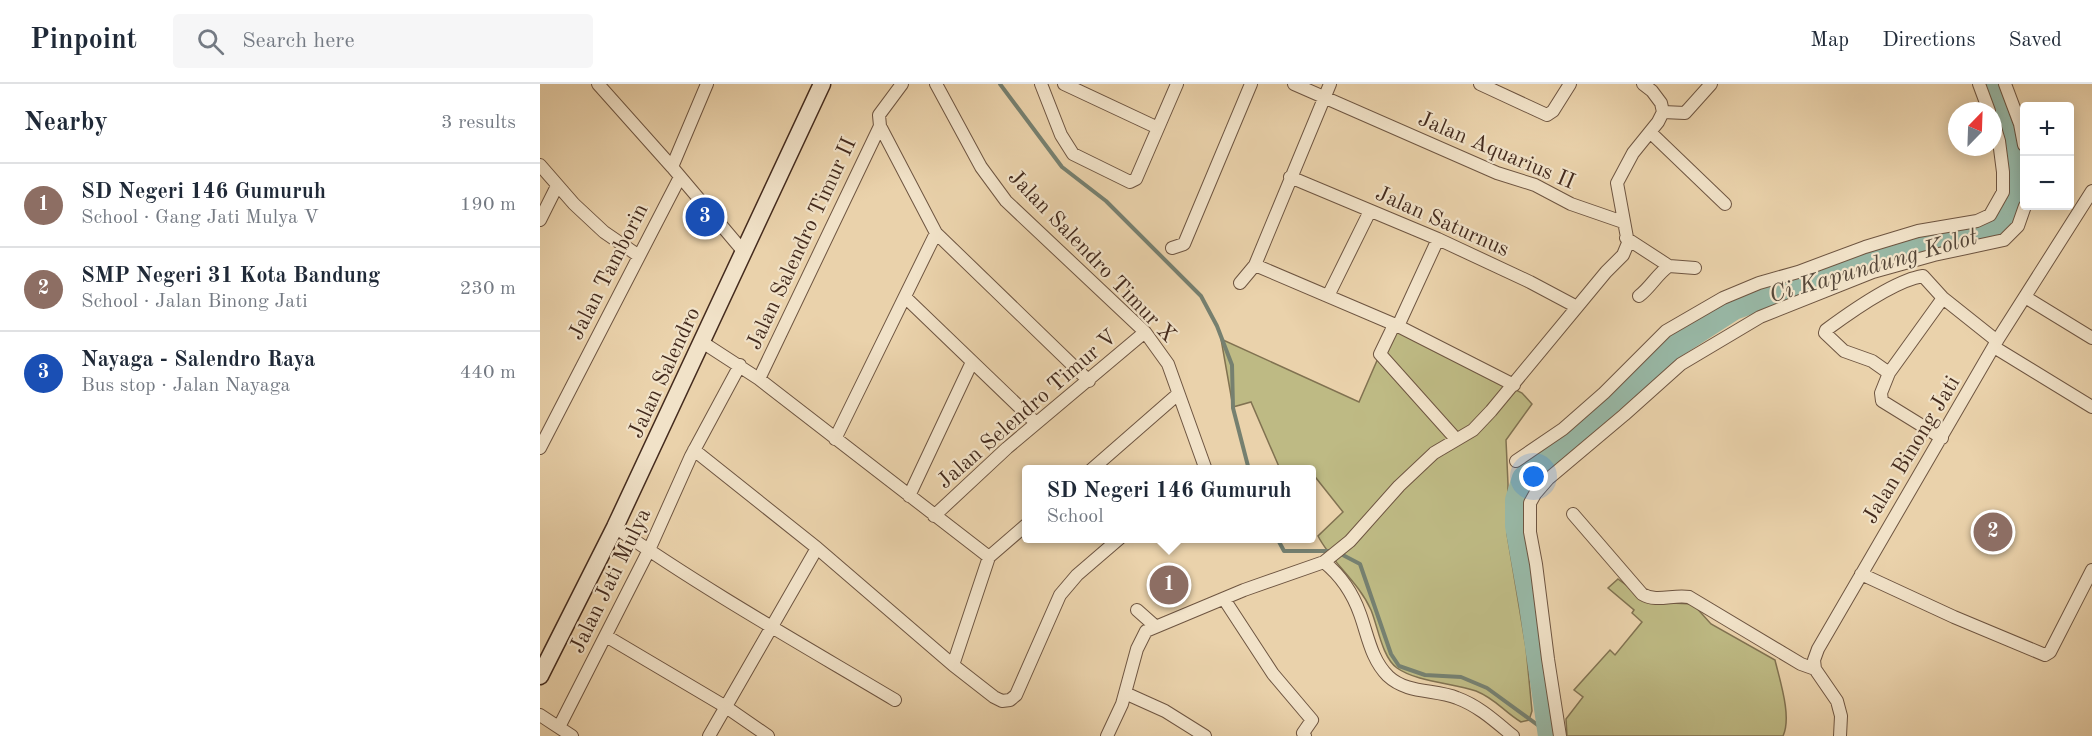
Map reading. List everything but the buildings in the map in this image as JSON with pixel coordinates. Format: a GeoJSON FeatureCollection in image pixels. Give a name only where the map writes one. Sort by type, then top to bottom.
{"type":"FeatureCollection","features":[{"type":"Feature","properties":{"kind":"street"},"geometry":{"type":"LineString","coordinates":[[598,84],[743,251]]}},
{"type":"Feature","properties":{"kind":"street"},"geometry":{"type":"LineString","coordinates":[[672,167],[707,84]]}},
{"type":"Feature","properties":{"kind":"street","name":"Jalan Salendro"},"geometry":{"type":"LineString","coordinates":[[540,676],[615,526],[822,84]]}},
{"type":"Feature","properties":{"kind":"street","name":"Jalan Salendro Timur II"},"geometry":{"type":"LineString","coordinates":[[759,379],[880,126],[879,115],[902,84]]}},
{"type":"Feature","properties":{"kind":"street","name":"Jalan Salendro Timur X"},"geometry":{"type":"LineString","coordinates":[[936,84],[981,167],[1006,201],[1145,333],[1164,356],[1201,465]]}},
{"type":"Feature","properties":{"kind":"street"},"geometry":{"type":"LineString","coordinates":[[1041,84],[1061,135],[1073,154],[1119,179],[1130,182],[1136,179],[1177,84]]}},
{"type":"Feature","properties":{"kind":"street"},"geometry":{"type":"LineString","coordinates":[[1064,84],[1158,128]]}},
{"type":"Feature","properties":{"kind":"street"},"geometry":{"type":"LineString","coordinates":[[1172,248],[1184,244],[1251,84]]}},
{"type":"Feature","properties":{"kind":"street","name":"Jalan Aquarius II"},"geometry":{"type":"LineString","coordinates":[[1294,84],[1497,173],[1535,185],[1570,204],[1623,222]]}},
{"type":"Feature","properties":{"kind":"street"},"geometry":{"type":"LineString","coordinates":[[1240,283],[1255,265],[1330,84]]}},
{"type":"Feature","properties":{"kind":"street"},"geometry":{"type":"LineString","coordinates":[[1480,84],[1547,115],[1553,111],[1570,84]]}},
{"type":"Feature","properties":{"kind":"street"},"geometry":{"type":"LineString","coordinates":[[1107,736],[1122,704],[1141,639],[1146,631],[1224,598],[1326,560],[1350,541],[1399,486],[1434,453],[1473,430],[1514,385],[1577,307],[1623,255],[1628,243],[1617,183],[1633,153],[1663,112],[1661,103],[1643,84]]}},
{"type":"Feature","properties":{"kind":"street"},"geometry":{"type":"LineString","coordinates":[[1663,112],[1685,113],[1711,84]]}},
{"type":"Feature","properties":{"kind":"street"},"geometry":{"type":"LineString","coordinates":[[1979,84],[1986,102]]}},
{"type":"Feature","properties":{"kind":"street"},"geometry":{"type":"LineString","coordinates":[[2005,84],[2020,124]]}},
{"type":"Feature","properties":{"kind":"street"},"geometry":{"type":"LineString","coordinates":[[880,126],[936,233],[1089,381]]}},
{"type":"Feature","properties":{"kind":"street"},"geometry":{"type":"LineString","coordinates":[[1650,132],[1725,204]]}},
{"type":"Feature","properties":{"kind":"street"},"geometry":{"type":"LineString","coordinates":[[1516,461],[1563,429],[1604,393],[1666,331],[1723,298],[1759,282],[1798,272],[1865,247],[1918,231],[1977,221],[1990,215],[2003,192],[2001,156]]}},
{"type":"Feature","properties":{"kind":"street"},"geometry":{"type":"LineString","coordinates":[[540,165],[556,186],[604,232],[639,255]]}},
{"type":"Feature","properties":{"kind":"street","name":"Jalan Tamborin"},"geometry":{"type":"LineString","coordinates":[[541,445],[680,177]]}},
{"type":"Feature","properties":{"kind":"street","name":"Jalan Saturnus"},"geometry":{"type":"LineString","coordinates":[[1290,177],[1438,239],[1530,282],[1577,307]]}},
{"type":"Feature","properties":{"kind":"street"},"geometry":{"type":"LineString","coordinates":[[540,220],[556,186]]}},
{"type":"Feature","properties":{"kind":"street","name":"Jalan Binong Jati"},"geometry":{"type":"LineString","coordinates":[[1815,669],[1818,649],[1861,574],[1996,344],[2092,191]]}},
{"type":"Feature","properties":{"kind":"street"},"geometry":{"type":"LineString","coordinates":[[1560,736],[1530,532],[1530,503],[1548,479],[1681,364],[1760,317],[1873,272],[1934,255],[2004,240],[2018,226],[2024,210]]}},
{"type":"Feature","properties":{"kind":"street"},"geometry":{"type":"LineString","coordinates":[[1328,296],[1370,211]]}},
{"type":"Feature","properties":{"kind":"street"},"geometry":{"type":"LineString","coordinates":[[836,439],[936,233]]}},
{"type":"Feature","properties":{"kind":"street"},"geometry":{"type":"LineString","coordinates":[[1626,238],[1669,266],[1695,268]]}},
{"type":"Feature","properties":{"kind":"street"},"geometry":{"type":"LineString","coordinates":[[1438,239],[1380,354],[1456,439]]}},
{"type":"Feature","properties":{"kind":"street"},"geometry":{"type":"LineString","coordinates":[[1255,265],[1396,326],[1514,385]]}},
{"type":"Feature","properties":{"kind":"street"},"geometry":{"type":"LineString","coordinates":[[1639,296],[1650,288],[1662,271],[1669,266]]}},
{"type":"Feature","properties":{"kind":"street"},"geometry":{"type":"LineString","coordinates":[[1889,373],[1872,361],[1844,351],[1825,331],[1858,307],[1891,289],[1923,276],[1943,298],[1996,344],[2092,407]]}},
{"type":"Feature","properties":{"kind":"street"},"geometry":{"type":"LineString","coordinates":[[905,297],[1036,423]]}},
{"type":"Feature","properties":{"kind":"street"},"geometry":{"type":"LineString","coordinates":[[2025,297],[2092,338]]}},
{"type":"Feature","properties":{"kind":"street"},"geometry":{"type":"LineString","coordinates":[[1942,438],[1882,400],[1881,393],[1889,373],[1943,298]]}},
{"type":"Feature","properties":{"kind":"street","name":"Jalan Selendro Timur V"},"geometry":{"type":"LineString","coordinates":[[934,516],[1036,423],[1145,333]]}},
{"type":"Feature","properties":{"kind":"street"},"geometry":{"type":"LineString","coordinates":[[702,342],[759,379],[989,557]]}},
{"type":"Feature","properties":{"kind":"street"},"geometry":{"type":"LineString","coordinates":[[909,496],[972,362]]}},
{"type":"Feature","properties":{"kind":"street","name":"Jalan Jati Mulya"},"geometry":{"type":"LineString","coordinates":[[559,727],[649,550],[694,450],[740,366]]}},
{"type":"Feature","properties":{"kind":"street"},"geometry":{"type":"LineString","coordinates":[[1096,465],[1178,394]]}},
{"type":"Feature","properties":{"kind":"street"},"geometry":{"type":"LineString","coordinates":[[694,450],[817,548],[953,665],[994,697],[1002,700],[1010,700],[1016,695],[1060,594],[1072,580],[1114,543]]}},
{"type":"Feature","properties":{"kind":"street"},"geometry":{"type":"LineString","coordinates":[[1573,514],[1648,598],[1689,597],[1801,664],[1815,669],[1837,701],[1841,716],[1840,736]]}},
{"type":"Feature","properties":{"kind":"street"},"geometry":{"type":"LineString","coordinates":[[615,526],[772,627],[896,700]]}},
{"type":"Feature","properties":{"kind":"street"},"geometry":{"type":"LineString","coordinates":[[953,665],[989,557],[1022,528]]}},
{"type":"Feature","properties":{"kind":"street"},"geometry":{"type":"LineString","coordinates":[[708,736],[817,548]]}},
{"type":"Feature","properties":{"kind":"street"},"geometry":{"type":"LineString","coordinates":[[1326,560],[1352,596],[1377,664],[1389,677],[1399,684],[1428,693],[1453,696],[1467,702],[1484,712],[1513,736]]}},
{"type":"Feature","properties":{"kind":"street"},"geometry":{"type":"LineString","coordinates":[[1861,574],[1954,617],[2045,655],[2050,652],[2092,570]]}},
{"type":"Feature","properties":{"kind":"street"},"geometry":{"type":"LineString","coordinates":[[1224,598],[1273,674],[1312,720],[1303,734],[1305,736]]}},
{"type":"Feature","properties":{"kind":"street"},"geometry":{"type":"LineString","coordinates":[[1137,610],[1155,626]]}},
{"type":"Feature","properties":{"kind":"street"},"geometry":{"type":"LineString","coordinates":[[606,636],[726,707],[768,736]]}},
{"type":"Feature","properties":{"kind":"street"},"geometry":{"type":"LineString","coordinates":[[1125,693],[1165,711],[1205,736]]}},
{"type":"Feature","properties":{"kind":"street"},"geometry":{"type":"LineString","coordinates":[[540,715],[572,736]]}},
{"type":"Feature","properties":{"kind":"shaded area"},"geometry":{"type":"Polygon","coordinates":[[[1392,326],[1522,393],[1532,404],[1506,440],[1507,534],[1526,648],[1532,711],[1529,720],[1521,722],[1476,691],[1405,673],[1392,663],[1384,649],[1366,600],[1318,536],[1343,512],[1316,478],[1316,465],[1278,465],[1251,402],[1233,407],[1221,339],[1359,402],[1392,326]]]}},
{"type":"Feature","properties":{"kind":"shaded area"},"geometry":{"type":"Polygon","coordinates":[[[1618,579],[1649,602],[1693,604],[1711,624],[1775,660],[1786,709],[1783,736],[1567,736],[1566,719],[1583,697],[1574,690],[1610,650],[1615,655],[1642,622],[1632,613],[1634,610],[1608,588],[1618,579]]]}},
{"type":"Feature","properties":{"kind":"waterway"},"geometry":{"type":"LineString","coordinates":[[1000,84],[1062,167],[1106,201],[1201,296],[1217,326],[1232,365],[1233,408],[1248,465]]}},
{"type":"Feature","properties":{"kind":"waterway","name":"Ci Kapundung Kolot"},"geometry":{"type":"LineString","coordinates":[[1550,736],[1517,526],[1517,500],[1524,478],[1672,348],[1734,308],[1849,267],[1990,231],[2011,213],[2015,187],[2013,157],[1991,84]]}},
{"type":"Feature","properties":{"kind":"waterway"},"geometry":{"type":"LineString","coordinates":[[1280,543],[1284,551],[1332,551]]}},
{"type":"Feature","properties":{"kind":"waterway"},"geometry":{"type":"LineString","coordinates":[[1339,553],[1360,564],[1391,654],[1399,666],[1425,675],[1461,677],[1487,688],[1550,734]]}},
{"type":"Feature","properties":{"kind":"place","name":"Nayaga - Salendro Raya"},"geometry":{"type":"Point","coordinates":[705,217]}},
{"type":"Feature","properties":{"kind":"place","name":"SMP Negeri 31 Kota Bandung"},"geometry":{"type":"Point","coordinates":[1993,532]}},
{"type":"Feature","properties":{"kind":"place","name":"SD Negeri 146 Gumuruh"},"geometry":{"type":"Point","coordinates":[1169,585]}}]}
